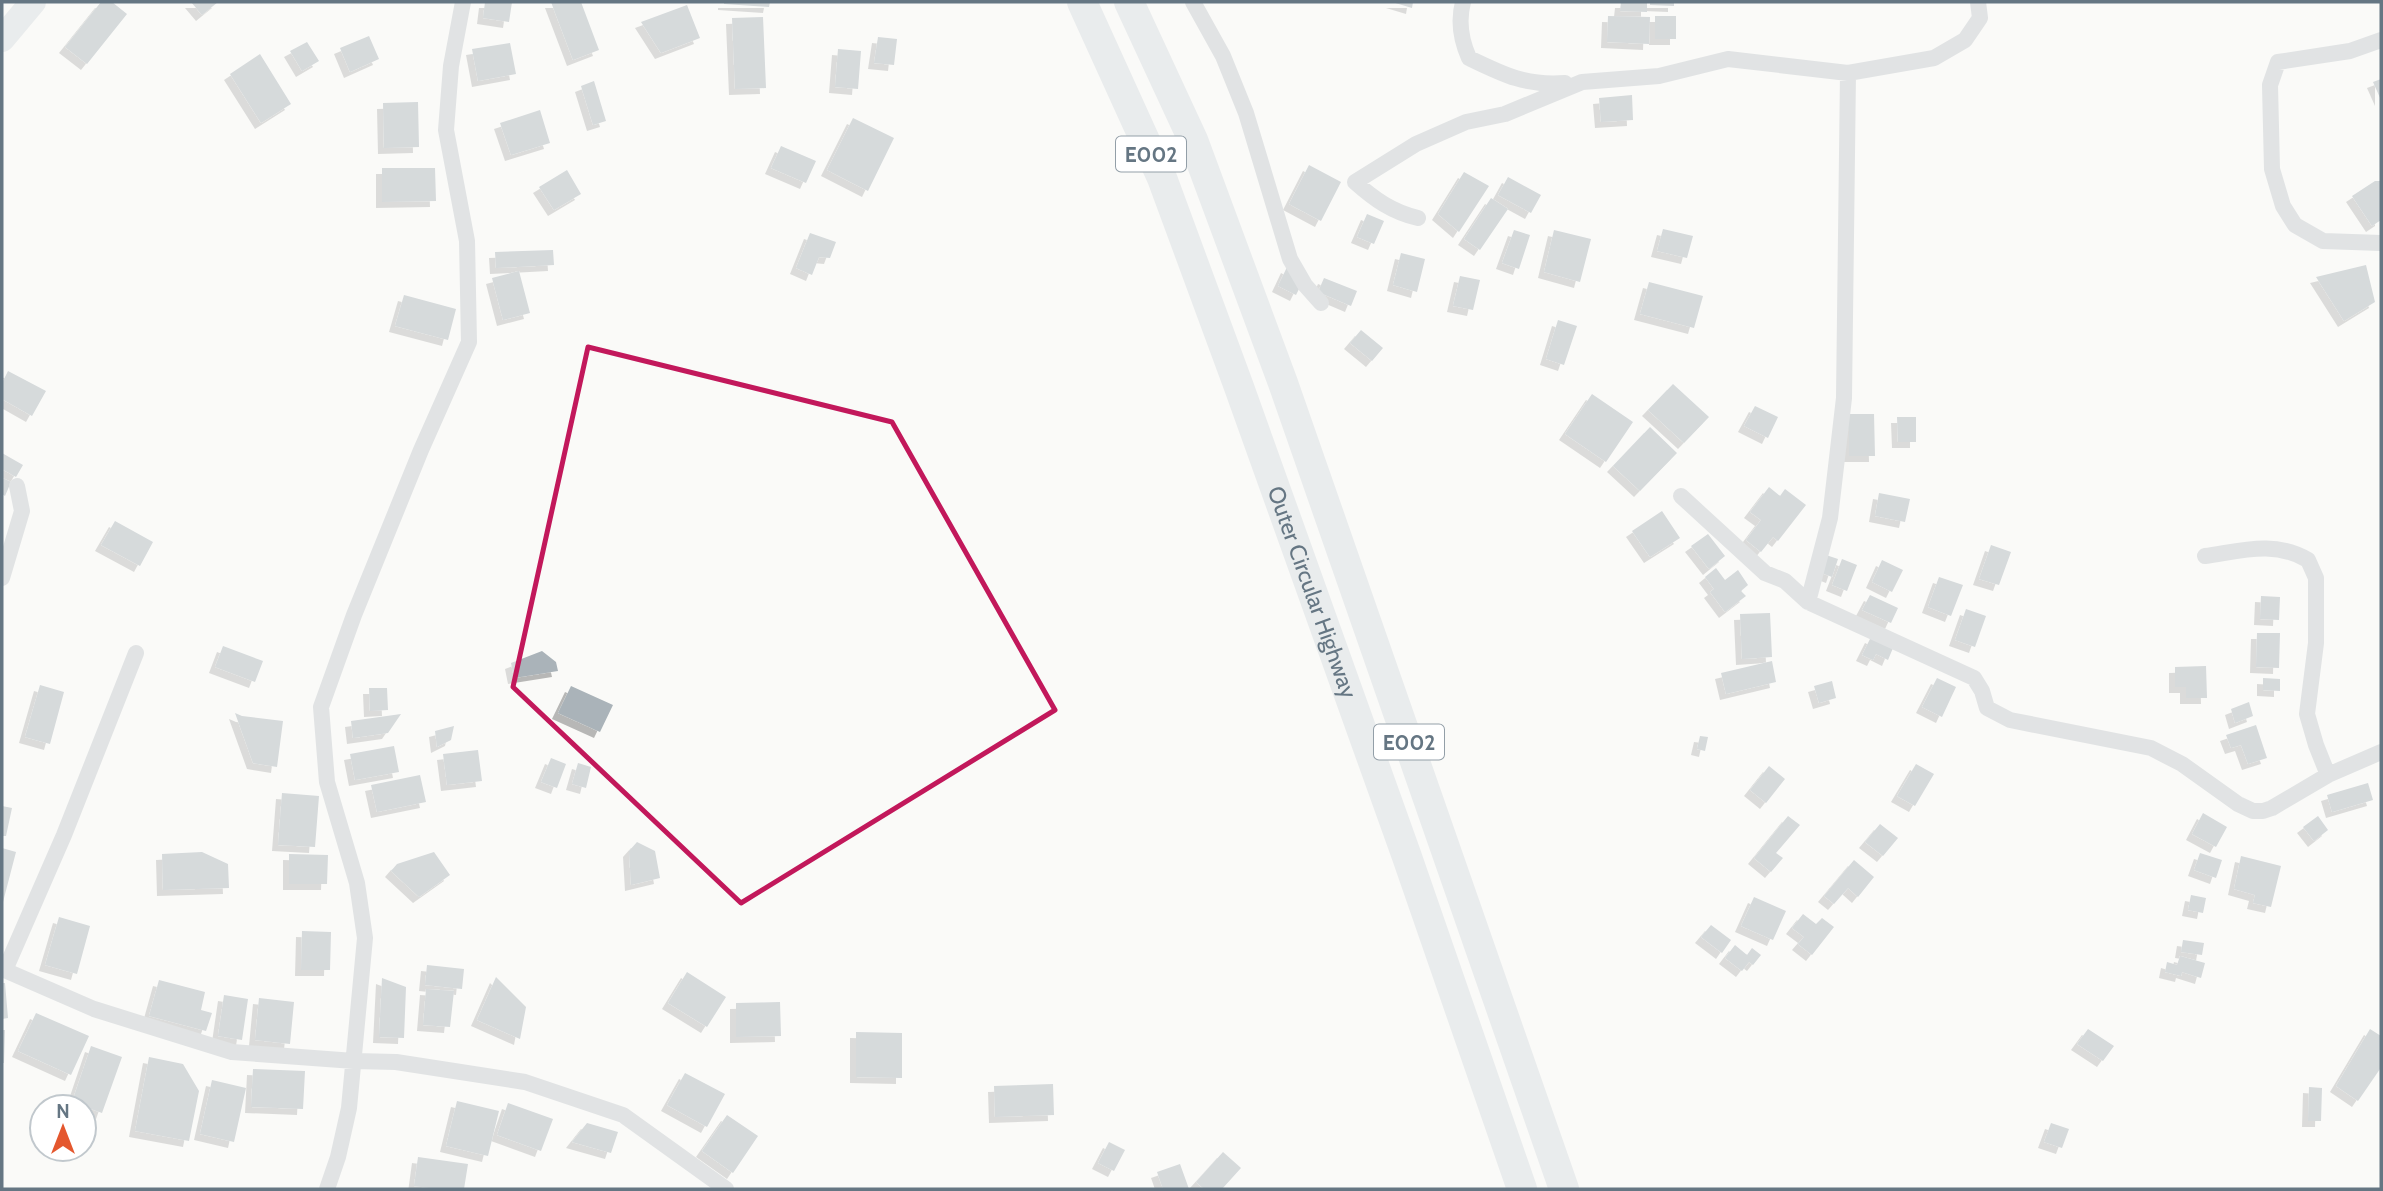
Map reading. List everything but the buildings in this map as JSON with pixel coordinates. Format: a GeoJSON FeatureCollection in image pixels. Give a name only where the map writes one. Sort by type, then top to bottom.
{"type":"FeatureCollection","features":[{"type":"Feature","properties":{"kind":"highway","name":"Outer Circular Highway"},"geometry":{"type":"LineString","coordinates":[[1082,2],[1162,178],[1211,310],[1397,828],[1522,1189]]}},
{"type":"Feature","properties":{"kind":"highway","name":"Outer Circular Highway"},"geometry":{"type":"LineString","coordinates":[[1129,2],[1194,141],[1251,296],[1564,1189]]}},
{"type":"Feature","properties":{"kind":"main road"},"geometry":{"type":"LineString","coordinates":[[2,39],[33,2]]}},
{"type":"Feature","properties":{"kind":"street"},"geometry":{"type":"LineString","coordinates":[[327,1189],[338,1157],[349,1108],[365,938],[357,883],[327,782],[321,706],[354,615],[421,450],[469,342],[467,242],[446,130],[451,66],[463,2]]}},
{"type":"Feature","properties":{"kind":"street"},"geometry":{"type":"LineString","coordinates":[[1193,2],[1223,56],[1246,113],[1290,258],[1305,285],[1321,303]]}},
{"type":"Feature","properties":{"kind":"street"},"geometry":{"type":"LineString","coordinates":[[1463,2],[1462,40],[1469,58],[1504,75],[1542,85],[1659,76],[1728,59],[1848,73],[1934,58],[1965,40],[1980,18],[1978,2]]}},
{"type":"Feature","properties":{"kind":"street"},"geometry":{"type":"LineString","coordinates":[[2381,40],[2350,51],[2278,62],[2270,85],[2272,169],[2283,206],[2295,225],[2323,242],[2381,243]]}},
{"type":"Feature","properties":{"kind":"street"},"geometry":{"type":"LineString","coordinates":[[1808,602],[1830,518],[1844,398],[1848,73]]}},
{"type":"Feature","properties":{"kind":"street"},"geometry":{"type":"LineString","coordinates":[[1418,218],[1401,214],[1375,200],[1355,182],[1416,144],[1465,122],[1505,114],[1582,82]]}},
{"type":"Feature","properties":{"kind":"street"},"geometry":{"type":"LineString","coordinates":[[2,578],[22,511],[17,486]]}},
{"type":"Feature","properties":{"kind":"street"},"geometry":{"type":"LineString","coordinates":[[1681,496],[1765,573],[1785,581],[1808,602],[1974,677],[1987,708],[2010,720],[2151,748],[2182,764],[2238,804],[2253,811],[2273,808],[2328,775],[2381,752]]}},
{"type":"Feature","properties":{"kind":"street"},"geometry":{"type":"LineString","coordinates":[[2205,556],[2281,548],[2308,560],[2316,578],[2316,643],[2307,714],[2328,775]]}},
{"type":"Feature","properties":{"kind":"street"},"geometry":{"type":"LineString","coordinates":[[136,653],[59,846],[3,970],[94,1009],[232,1052],[396,1062],[525,1082],[623,1115],[726,1189]]}},
{"type":"Feature","properties":{"kind":"highlighted area"},"geometry":{"type":"Polygon","coordinates":[[[588,347],[892,422],[1055,710],[741,903],[513,687],[588,347]]]}}]}
